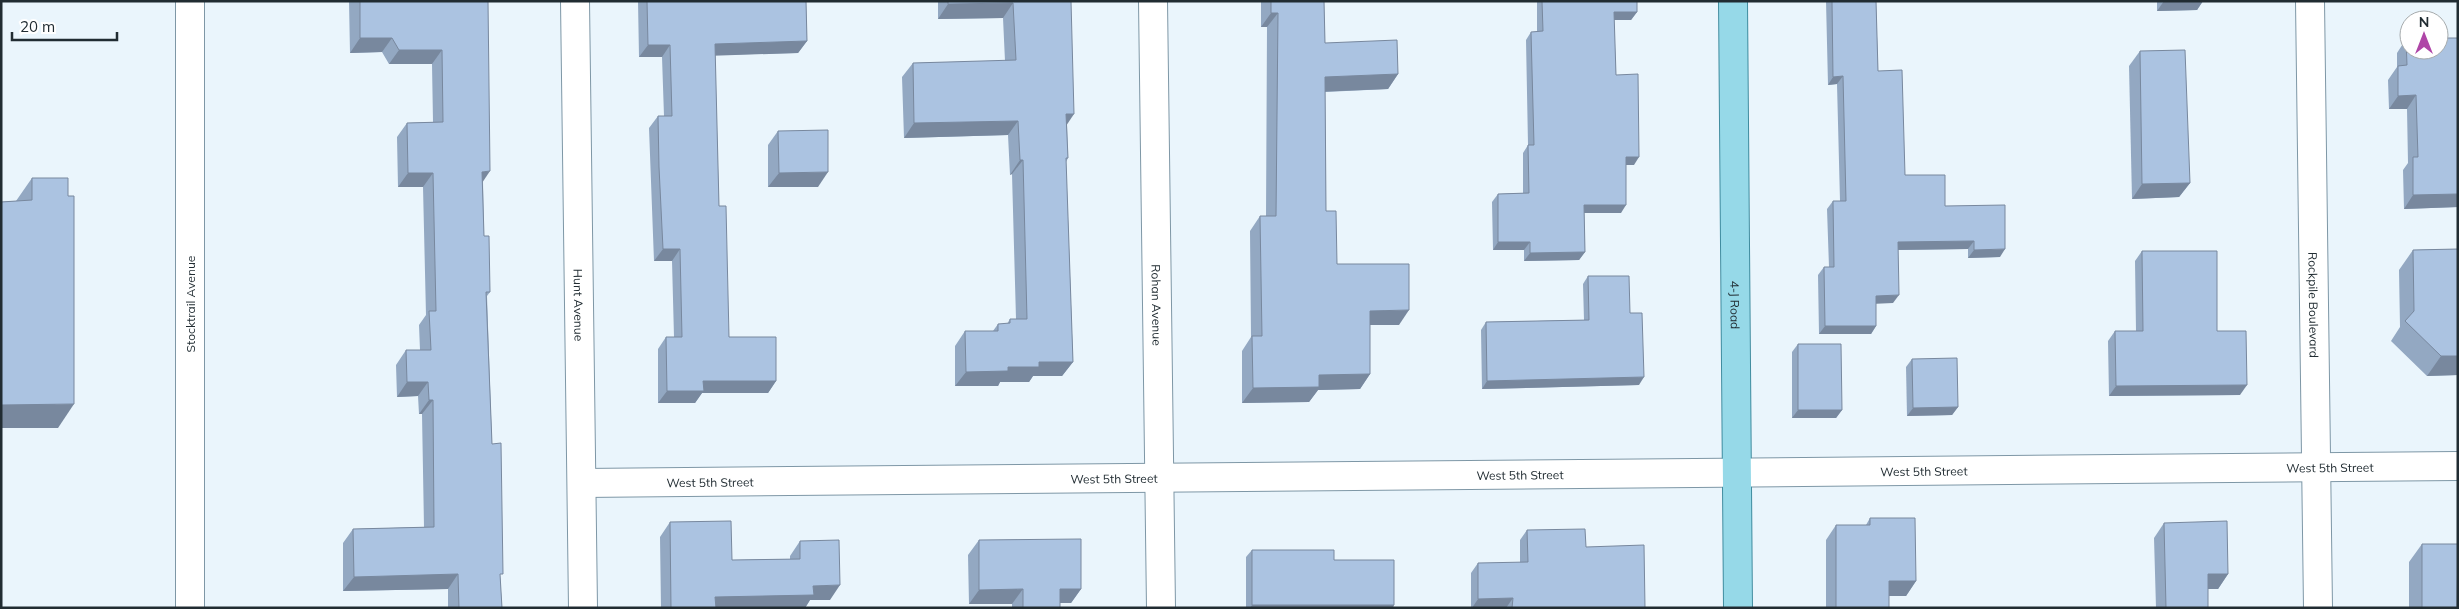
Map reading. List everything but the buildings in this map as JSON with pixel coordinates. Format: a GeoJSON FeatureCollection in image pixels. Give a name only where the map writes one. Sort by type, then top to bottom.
{"type":"FeatureCollection","features":[{"type":"Feature","properties":{"kind":"main road","name":"4-J Road"},"geometry":{"type":"LineString","coordinates":[[1733,1],[1738,608]]}},
{"type":"Feature","properties":{"kind":"street","name":"Stocktrail Avenue"},"geometry":{"type":"LineString","coordinates":[[190,1],[190,608]]}},
{"type":"Feature","properties":{"kind":"street","name":"Hunt Avenue"},"geometry":{"type":"LineString","coordinates":[[575,1],[583,608]]}},
{"type":"Feature","properties":{"kind":"street","name":"Rohan Avenue"},"geometry":{"type":"LineString","coordinates":[[1153,1],[1161,608]]}},
{"type":"Feature","properties":{"kind":"street","name":"Rockpile Boulevard"},"geometry":{"type":"LineString","coordinates":[[2310,1],[2318,467],[2318,608]]}},
{"type":"Feature","properties":{"kind":"street","name":"West 5th Street"},"geometry":{"type":"LineString","coordinates":[[582,483],[2458,466]]}}]}
